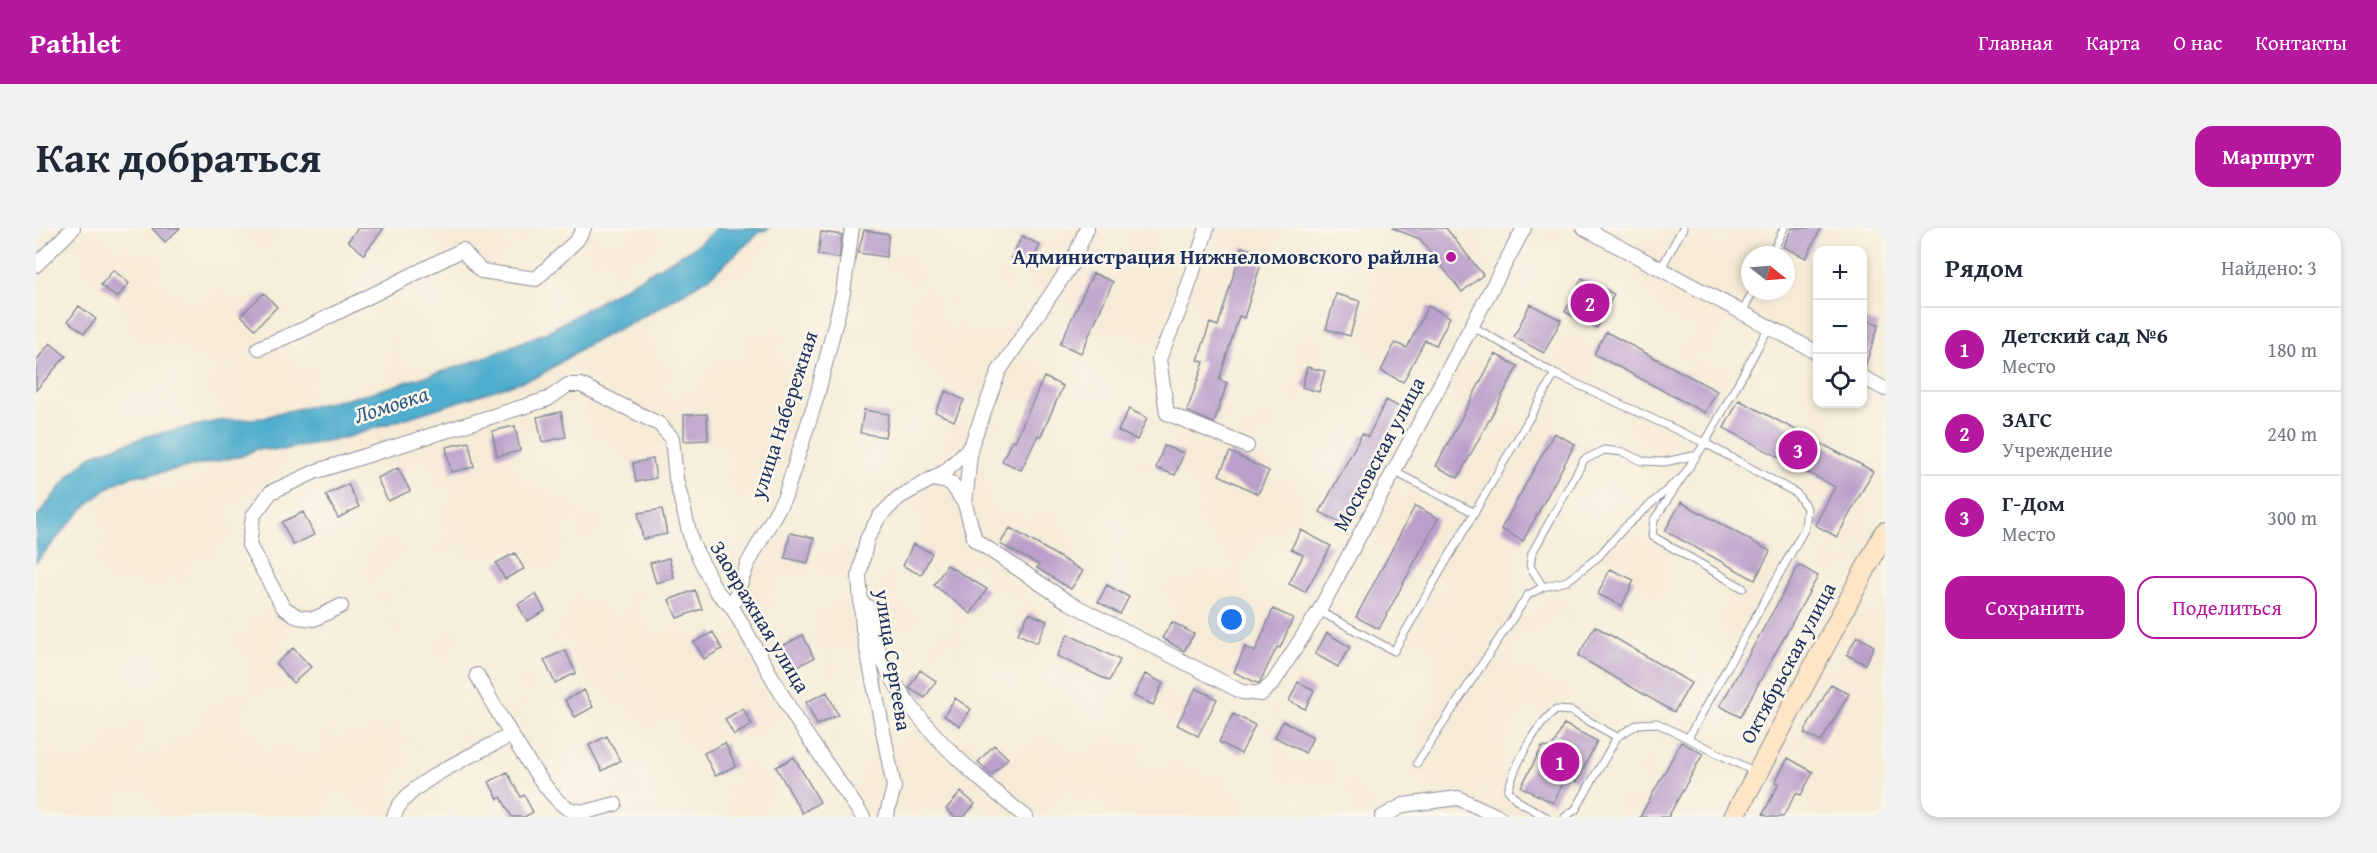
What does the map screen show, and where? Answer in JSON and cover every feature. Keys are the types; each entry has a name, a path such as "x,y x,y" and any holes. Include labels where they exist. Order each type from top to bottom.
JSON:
{"main road":[{"name":"Октябрьская улица","path":"1734,817 1885,532"}],"street":[{"path":"36,264 73,228"},
{"path":"259,348 302,330 462,250 481,271 536,279 577,240 584,228"},
{"name":"улица Набережная","path":"732,607 747,565 784,496 817,396 843,293 852,228"},
{"name":"улица Сергеева","path":"886,817 894,787 863,629 859,576 867,539 879,517 898,498 958,461 971,446 999,371 1071,265 1087,228"},
{"path":"1207,228 1184,298 1159,359 1167,413 1247,446"},
{"name":"Московская улица","path":"965,504 975,540 1068,602 1242,692 1261,694 1273,683 1319,611 1524,228"},
{"path":"1584,228 1813,350"},
{"path":"1867,379 1885,389"},
{"name":"Заовражная улица","path":"341,606 314,619 298,617 283,607 249,545 253,516 271,492 317,471 548,399 568,385 581,385 659,424 672,438 676,479 692,543 716,591 732,607 797,721 863,817"},
{"path":"965,504 971,446"},
{"path":"932,479 951,483 965,504"},
{"path":"859,576 883,662 921,719 969,772 1026,817"},
{"path":"477,675 511,735 556,800 570,810 588,811 615,804"},
{"path":"394,817 396,809 421,783 511,735"},
{"path":"1382,817 1404,805 1458,798 1499,817"}],"lane":[{"path":"1661,268 1683,228"},
{"path":"1775,246 1784,228"},
{"path":"1742,313 1748,300"},
{"path":"1472,326 1555,374 1704,443 1796,493 1807,508 1805,528 1688,738"},
{"path":"1743,588 1652,536 1654,520 1704,443 1769,327"},
{"path":"1319,611 1394,651 1555,374"},
{"path":"1543,587 1530,566 1532,553 1584,460 1604,450 1623,452 1642,461 1664,462 1694,456"},
{"path":"1393,471 1474,513"},
{"path":"1417,763 1517,608 1528,595 1543,587 1567,581 1598,557 1624,528 1678,480"},
{"path":"1546,817 1518,801 1508,790 1513,774 1545,717 1556,710 1571,711 1617,736"},
{"path":"1565,817 1576,809 1617,736 1638,724 1657,723 1757,773"}],"water":[{"name":"Ломовка","path":"716,228 770,228 760,232 710,277 655,310 582,348 539,376 347,437 281,450 256,449 242,456 148,475 132,476 116,483 86,506 36,562 36,518 70,475 92,455 151,435 218,421 264,418 359,396 467,364 547,332 696,246"}],"building":[{"path":"152,228 180,228 165,242"},
{"path":"358,228 384,228 364,254 348,241"},
{"name":"Администрация Нижнеломовского райлна","path":"1392,228 1446,228 1483,275 1462,292 1420,239"},
{"path":"1792,228 1821,228 1806,258 1795,253 1795,246 1783,246"},
{"path":"864,230 889,234 886,257 858,253"},
{"path":"821,232 842,235 839,258 818,255"},
{"path":"1022,236 1040,245 1030,267 1011,258"},
{"path":"1242,247 1264,254 1244,318 1239,316 1219,380 1227,383 1214,423 1187,411 1204,362 1198,360 1210,323 1218,326"},
{"path":"113,270 129,283 117,298 101,285"},
{"path":"1093,273 1113,282 1081,353 1060,344"},
{"path":"1582,278 1614,294 1597,328 1565,312"},
{"path":"264,293 277,307 255,329 241,315"},
{"path":"1336,294 1360,301 1350,336 1326,329"},
{"path":"1530,304 1561,320 1544,353 1514,337"},
{"path":"79,306 96,319 84,333 68,321"},
{"path":"1428,306 1450,317 1436,345 1425,340 1403,382 1381,371 1395,343 1407,348"},
{"path":"1867,320 1879,324 1867,361"},
{"path":"1606,332 1717,391 1705,413 1594,354"},
{"path":"50,343 66,356 36,390 36,361"},
{"path":"1495,354 1518,366 1458,478 1436,466"},
{"path":"1307,367 1325,371 1319,392 1302,387"},
{"path":"1044,377 1063,386 1041,436 1038,435 1021,470 1002,461 1012,440 1015,441"},
{"path":"946,391 964,400 954,421 935,412"},
{"path":"1386,400 1401,408 1341,523 1320,512 1362,434 1368,437"},
{"path":"1739,400 1873,471 1837,537 1815,525 1835,487 1724,428"},
{"path":"1129,409 1147,418 1137,440 1118,431"},
{"path":"864,410 889,414 885,437 860,433"},
{"path":"561,412 566,437 542,442 537,417"},
{"path":"707,414 708,440 684,441 684,415"},
{"path":"515,426 520,451 497,456 492,431"},
{"path":"1554,433 1575,444 1523,541 1501,529"},
{"path":"469,442 474,467 451,472 446,447"},
{"path":"1164,446 1184,453 1175,475 1156,468"},
{"path":"1230,452 1269,471 1258,494 1219,475"},
{"path":"653,459 656,478 636,482 633,463"},
{"path":"398,468 410,491 388,501 377,478"},
{"path":"348,484 359,507 338,518 326,495"},
{"path":"1681,502 1770,551 1755,580 1665,531"},
{"path":"1415,506 1438,518 1379,629 1356,617"},
{"path":"662,509 667,534 643,539 638,513"},
{"path":"303,512 314,535 293,545 282,522"},
{"path":"1010,528 1083,571 1071,589 1037,568 1039,565 1000,544"},
{"path":"1301,530 1331,546 1305,592 1289,584 1303,555 1291,549"},
{"path":"790,533 814,538 808,563 785,558"},
{"path":"913,544 932,553 921,575 903,566"},
{"path":"515,553 524,569 505,579 496,563"},
{"path":"669,558 674,578 656,583 650,563"},
{"path":"947,565 987,589 971,614 934,585"},
{"path":"1799,565 1818,576 1740,717 1720,706"},
{"path":"1610,569 1634,580 1622,606 1598,594"},
{"path":"1107,585 1129,597 1120,614 1098,602"},
{"path":"695,590 702,609 677,618 669,600"},
{"path":"536,594 545,611 527,621 518,604"},
{"path":"1273,609 1293,618 1280,648 1277,647 1259,684 1234,672 1245,647 1255,652"},
{"path":"1029,613 1047,621 1037,643 1018,634"},
{"path":"1172,622 1194,634 1184,651 1162,638"},
{"path":"1595,626 1691,683 1674,712 1578,656"},
{"path":"713,632 722,649 704,659 694,642"},
{"path":"1327,633 1350,647 1338,667 1315,654"},
{"path":"1068,634 1120,660 1109,681 1057,656"},
{"path":"803,635 814,658 792,669 782,646"},
{"path":"1857,636 1874,646 1865,664 1847,655"},
{"path":"293,648 311,667 293,683 276,664"},
{"path":"565,650 576,673 555,683 544,660"},
{"path":"920,670 936,681 925,698 909,688"},
{"path":"1145,674 1163,683 1153,705 1134,696"},
{"path":"1298,682 1314,690 1305,709 1289,701"},
{"path":"1831,684 1849,694 1821,742 1804,733"},
{"path":"1196,688 1217,699 1198,736 1177,725"},
{"path":"584,690 593,707 575,717 565,700"},
{"path":"827,692 838,715 817,725 806,702"},
{"path":"955,698 971,709 960,726 944,716"},
{"path":"743,708 752,725 734,735 725,719"},
{"path":"1233,714 1255,725 1241,754 1219,742"},
{"path":"1283,721 1313,737 1305,753 1275,737"},
{"path":"1564,724 1597,741 1577,782 1567,776 1553,803 1521,787 1542,747 1552,748"},
{"path":"607,736 620,761 602,771 589,745"},
{"path":"1681,742 1703,754 1668,817 1640,817"},
{"path":"725,743 736,766 715,776 704,753"},
{"path":"994,745 1008,758 992,775 978,762"},
{"path":"794,757 820,802 802,813 776,767"},
{"path":"1788,758 1813,772 1801,795 1796,793 1783,817 1769,817 1763,814 1779,783 1775,782"},
{"path":"507,772 521,797 524,795 533,812 524,817 512,817 501,797 498,799 489,782"},
{"path":"961,792 975,804 964,817 955,817 946,809"}],"place":[{"name":"Администрация Нижнеломовского райлна","path":"1451,257"},
{"name":"ЗАГС","path":"1590,303"},
{"name":"Г-Дом","path":"1798,450"},
{"name":"Детский сад №6","path":"1560,762"}]}
